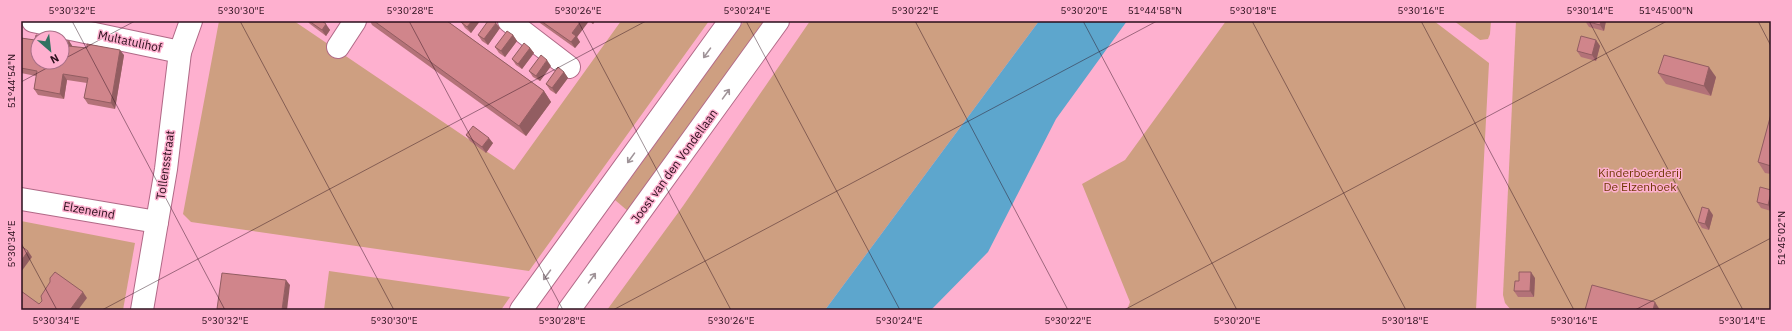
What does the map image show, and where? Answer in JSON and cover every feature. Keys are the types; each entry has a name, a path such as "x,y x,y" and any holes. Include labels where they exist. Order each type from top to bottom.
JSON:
{"street":[{"name":"Multatulihof","path":"33,21 180,52"},
{"name":"Tollensstraat","path":"142,310 166,169 180,52 191,21"},
{"path":"338,47 355,21"},
{"path":"508,21 569,67"},
{"path":"521,310 730,21"},
{"name":"Joost van den Vondellaan","path":"569,310 778,21"},
{"name":"Elzeneind","path":"21,199 157,222"}],"green space":[{"path":"219,21 294,21 514,170 621,21 709,21 529,271 191,222 183,214"},
{"path":"744,21 767,21 629,212 615,200"},
{"path":"810,21 1039,21 825,310 607,310 683,206"},
{"path":"1226,21 1434,21 1489,63 1476,310 1127,310 1130,302 1082,184 1125,160"},
{"path":"1454,21 1491,21 1488,39 1480,40"},
{"name":"Kinderboerderij De Elzenhoek","path":"1516,21 1771,21 1771,310 1511,310 1505,303 1503,295"},
{"path":"21,221 135,243 123,310 21,310"},
{"path":"329,271 510,297 501,310 324,310"}],"water":[{"path":"1039,21 1127,21 1056,119 988,252 931,310 825,310"}],"building":[{"path":"309,21 322,21 326,24 322,30"},
{"path":"374,21 447,21 544,91 519,126"},
{"path":"472,21 467,27 461,22"},
{"path":"488,21 494,21 496,23 484,39 478,35"},
{"path":"541,21 581,21 572,33 576,36 571,42"},
{"path":"1585,21 1601,21 1600,25"},
{"path":"507,31 513,35 501,51 495,47"},
{"path":"1581,36 1596,40 1592,55 1577,51"},
{"path":"21,38 30,39 30,70 21,68"},
{"path":"524,43 530,48 518,64 512,59"},
{"path":"87,44 120,50 111,103 84,98 88,78 63,74 60,94 34,89 37,71 32,70 70,70 70,46 87,48"},
{"path":"541,55 547,60 536,76 529,71"},
{"path":"1664,55 1709,67 1704,86 1658,73"},
{"path":"558,67 564,72 552,88 546,84"},
{"path":"1771,114 1771,166 1758,162"},
{"path":"473,126 489,138 482,147 466,135"},
{"path":"1760,187 1771,190 1768,205 1757,202"},
{"path":"1702,207 1709,209 1705,224 1698,222"},
{"path":"21,246 28,251 21,261"},
{"path":"55,272 83,292 70,310 21,310 21,291 39,304 42,301 41,296 50,282 50,278"},
{"path":"1519,272 1531,272 1530,291 1514,291 1515,281 1519,281"},
{"path":"222,273 286,280 282,310 217,309"},
{"path":"1592,285 1655,302 1653,310 1585,310"}]}
